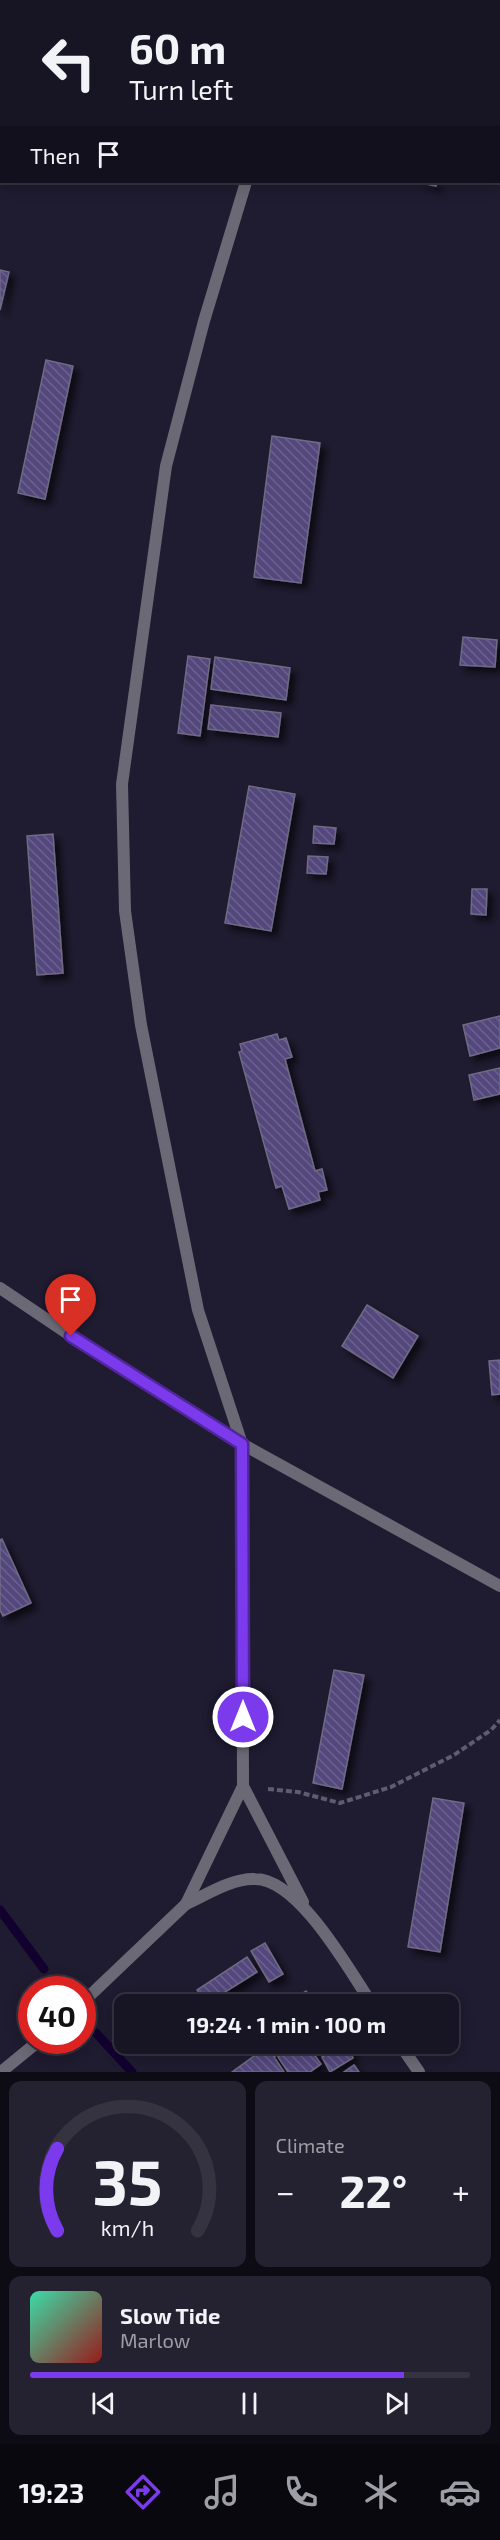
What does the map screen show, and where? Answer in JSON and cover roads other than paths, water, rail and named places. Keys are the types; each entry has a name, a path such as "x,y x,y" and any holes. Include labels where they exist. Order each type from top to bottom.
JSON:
{"street":[{"path":"186,1904 243,1786 242,1444 198,1310 141,1025 125,911 122,784 166,466 204,321 246,183"},
{"path":"0,1288 106,1360 242,1444 500,1586"},
{"path":"243,1786 305,1907 365,1994"},
{"path":"96,1990 186,1904 238,1881 256,1878 275,1884 305,1907"},
{"path":"1,2072 23,2054"},
{"path":"407,2054 419,2072"}],"waterway":[{"path":"0,1910 44,1969"},
{"path":"96,2033 132,2072"}]}
